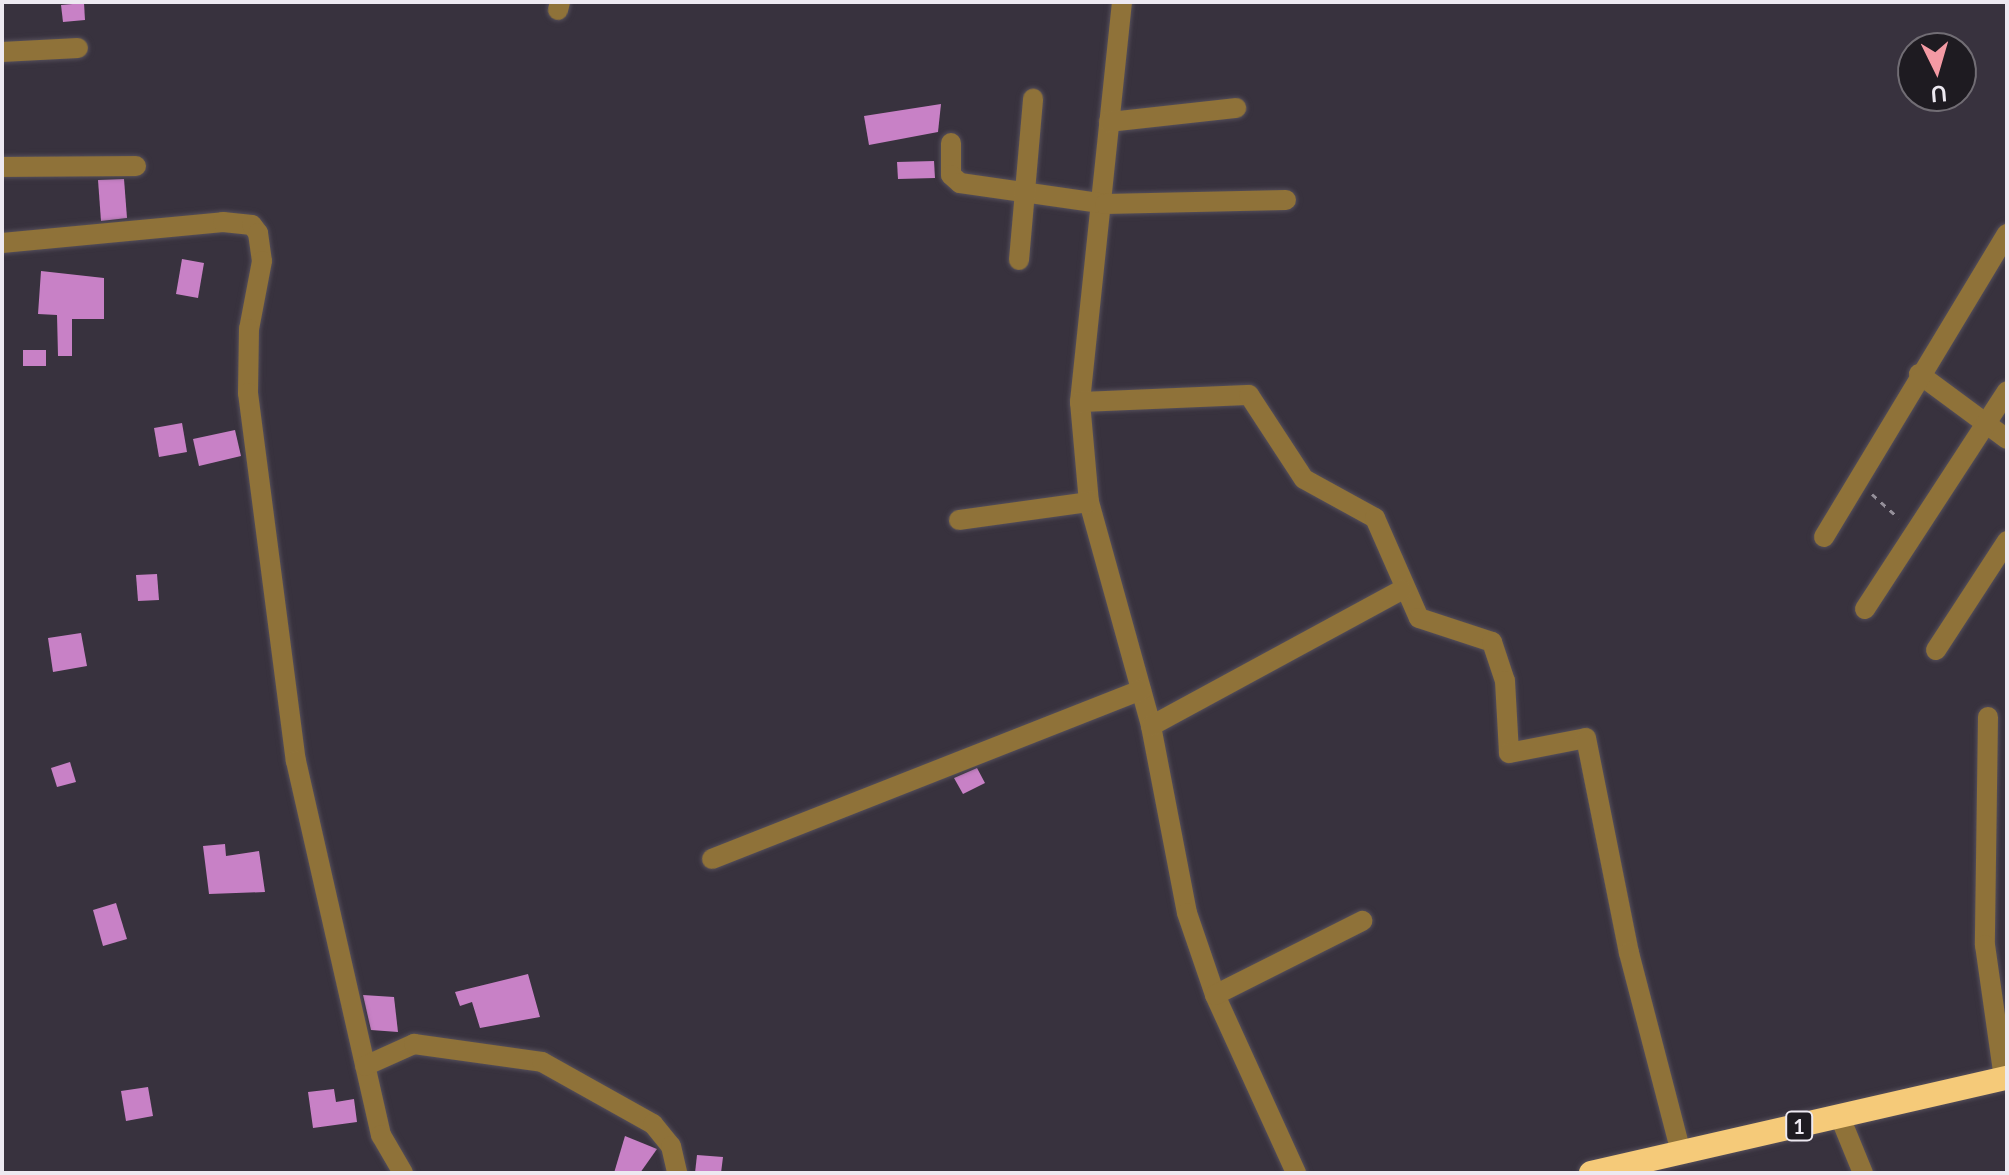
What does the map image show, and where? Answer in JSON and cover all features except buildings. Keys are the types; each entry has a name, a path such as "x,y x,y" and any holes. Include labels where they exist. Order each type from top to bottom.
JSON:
{"highway":[{"name":"1","path":"1591,1173 2006,1078"}],"street":[{"path":"1122,2 1109,122 1105,204 1080,402 1089,502 1151,726 1187,913 1215,995 1296,1173"},
{"path":"2,52 78,48"},
{"path":"1019,260 1033,99"},
{"path":"1109,122 1236,108"},
{"path":"951,143 955,182 1105,204 1286,200"},
{"path":"2,167 136,166"},
{"path":"2,243 223,222 252,225 258,233 262,261 248,393 296,761 381,1135 403,1173"},
{"path":"1824,537 1919,374 2007,234"},
{"path":"1919,374 2007,439"},
{"path":"1865,609 2007,391"},
{"path":"1080,402 1249,395 1304,479 1375,518 1394,553 1402,590 1419,618 1492,642 1505,681 1509,753 1586,738 1629,953 1681,1152"},
{"path":"959,520 1089,502"},
{"path":"1936,650 2007,541"},
{"path":"1151,726 1402,590"},
{"path":"712,859 1141,690"},
{"path":"1988,717 1985,945 2006,1078"},
{"path":"1215,995 1362,921"},
{"path":"365,1066 414,1044 542,1062 653,1124 671,1146 677,1173"},
{"path":"1840,1117 1863,1173"}],"path":[{"path":"1856,481 1914,531"}]}
